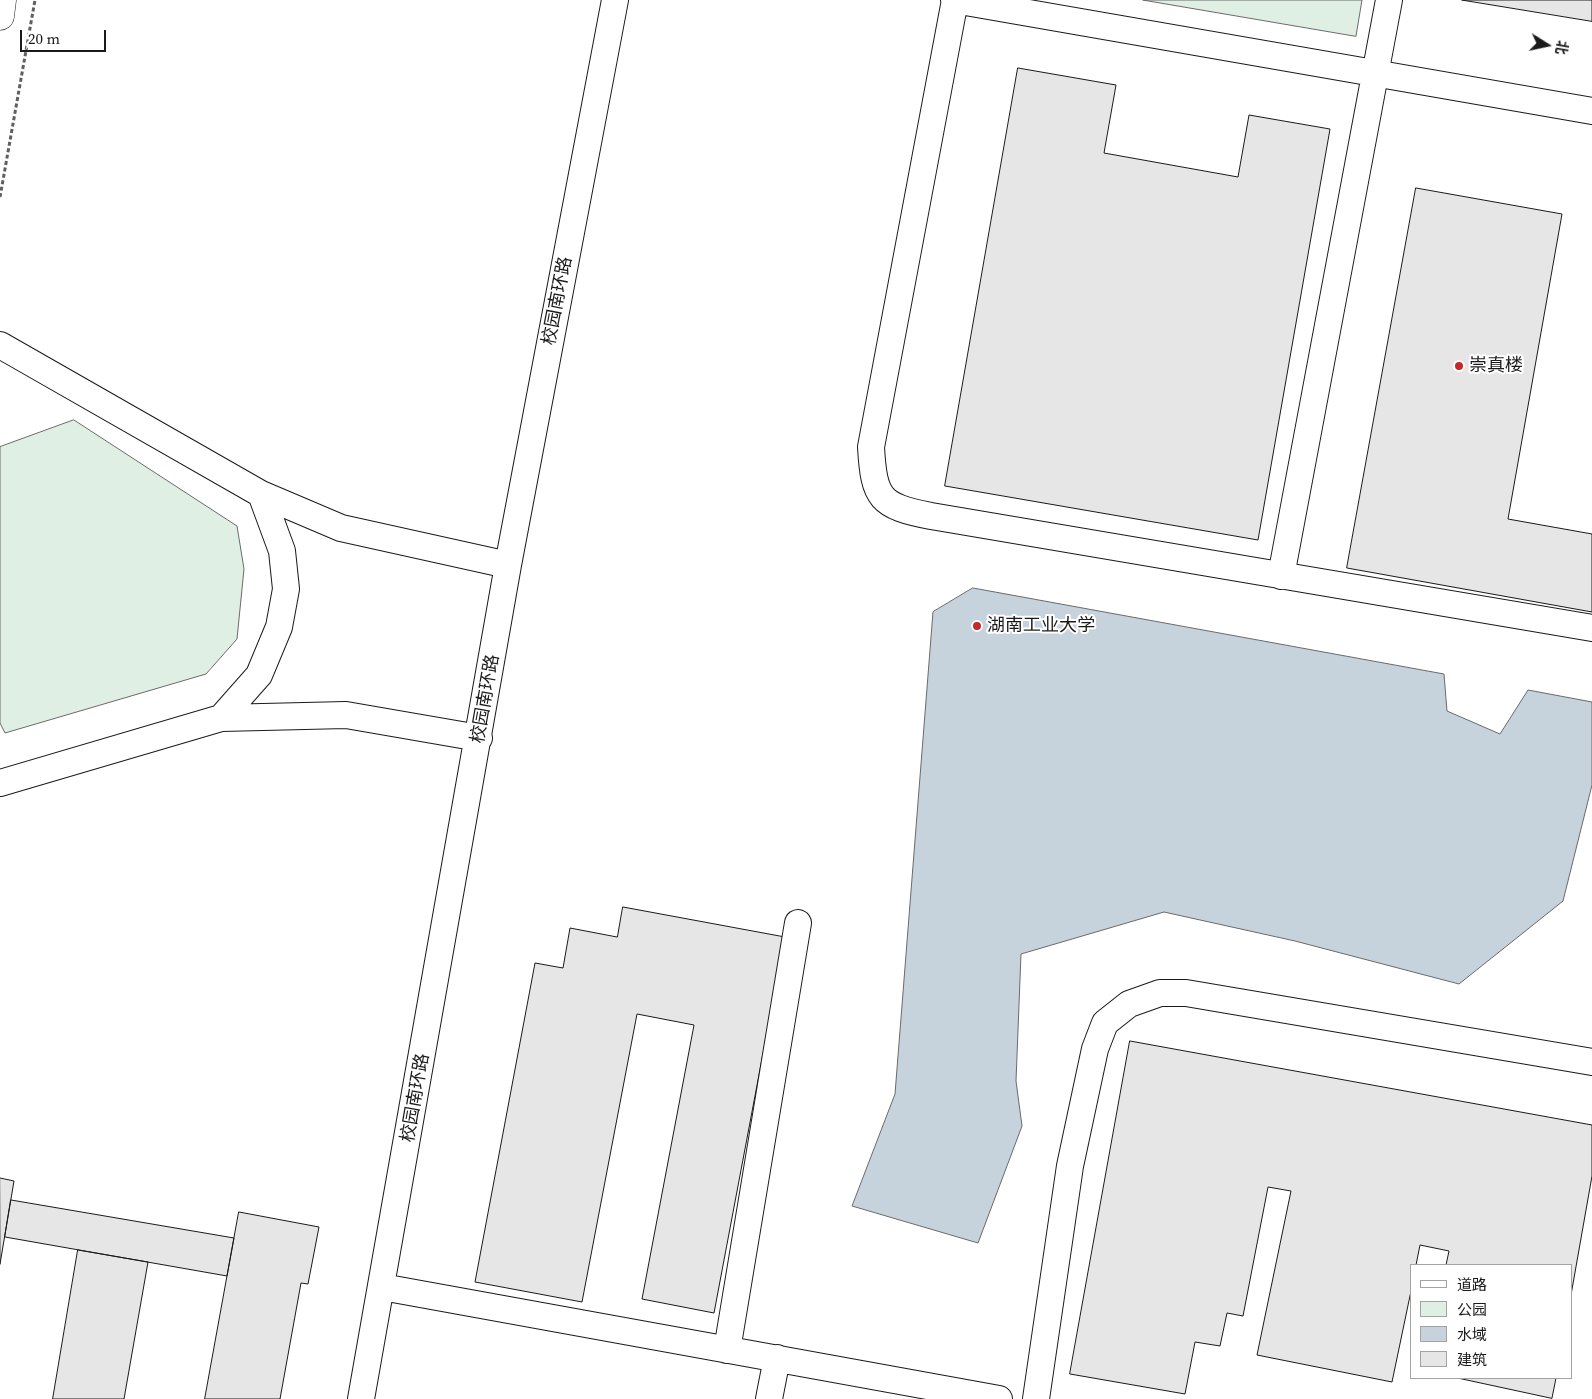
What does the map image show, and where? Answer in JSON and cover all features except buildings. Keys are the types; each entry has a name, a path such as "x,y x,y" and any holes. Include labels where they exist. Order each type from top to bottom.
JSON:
{"main road":[{"path":"0,16 2,0"}],"street":[{"name":"校园南环路","path":"361,1399 508,565 615,0"},
{"path":"1592,111 954,0 871,447 873,479 882,497 902,510 1592,628"},
{"path":"1282,576 1389,0"},
{"path":"0,345 261,494 341,528 508,565"},
{"path":"221,718 259,675 279,627 286,589 282,551 261,494"},
{"path":"0,783 221,718 346,715 479,738"},
{"path":"727,1350 798,923"},
{"path":"1036,1399 1070,1166 1095,1049 1105,1023 1129,1004 1160,993 1186,994 1592,1062"},
{"path":"382,1287 999,1399"},
{"path":"770,1399 776,1358"}],"path":[{"path":"0,197 35,0"}],"green space":[{"path":"1143,0 1362,0 1356,36"},
{"path":"74,420 237,526 244,569 237,639 206,674 5,733 0,723 0,447"}],"water":[{"path":"973,588 1444,674 1447,711 1500,734 1528,690 1592,702 1592,785 1563,901 1459,984 1295,941 1164,912 1021,954 1016,1081 1022,1126 978,1243 852,1206 895,1094 933,612"}],"place":[{"name":"崇真楼","path":"1459,366"},
{"name":"湖南工业大学","path":"977,626"}]}
